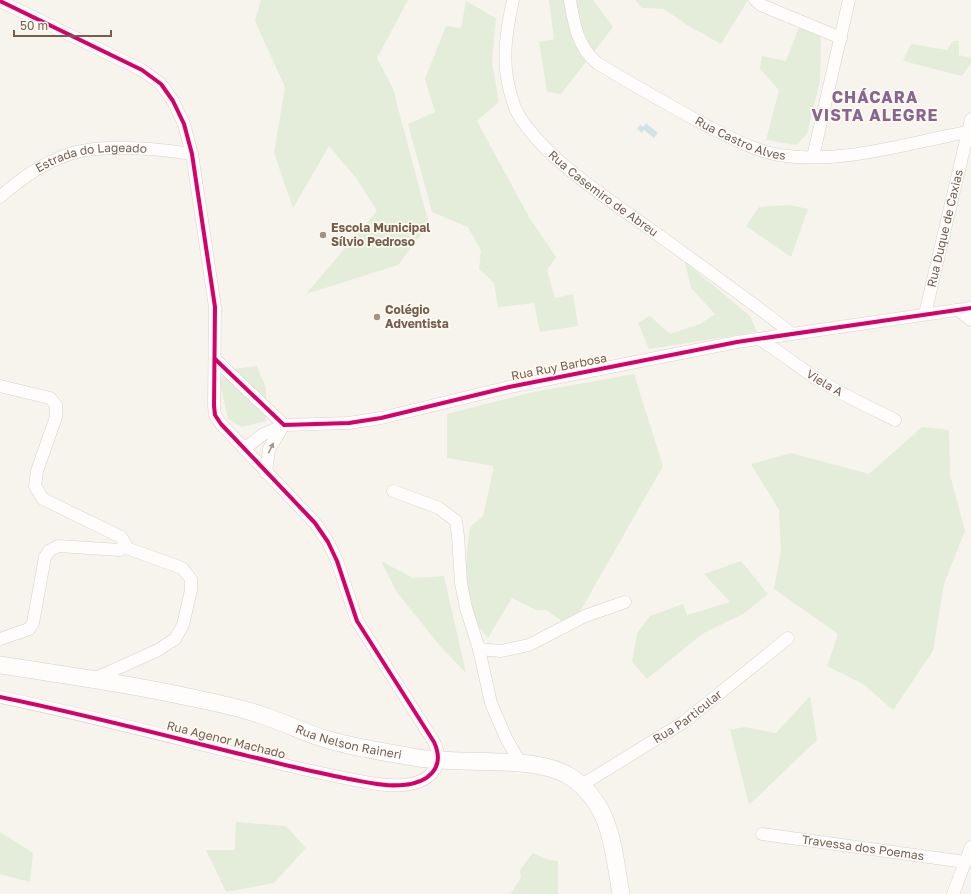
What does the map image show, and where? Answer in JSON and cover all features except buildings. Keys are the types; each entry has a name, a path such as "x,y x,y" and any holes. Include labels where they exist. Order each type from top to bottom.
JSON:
{"main road":[{"name":"Rua Nelson Raineri","path":"0,665 94,679 187,697 261,715 329,740 415,758 521,764 557,770 570,777 593,799 608,826 621,894"}],"street":[{"name":"Rua Casemiro de Abreu","path":"513,0 504,55 508,84 516,111 532,134 553,156 614,203 735,290 791,333"},
{"name":"Rua Castro Alves","path":"570,0 573,21 579,41 588,56 656,98 735,140 765,152 779,155 813,157 856,154 968,132"},
{"path":"755,0 761,5 841,38"},
{"path":"813,157 849,0"},
{"path":"0,1 142,70 161,84 184,124 192,154 214,301 218,362 213,395 215,415 266,473 315,523 324,535 337,561 357,622 434,742 439,754 439,760"},
{"name":"Rua Duque de Caxias","path":"925,314 971,119"},
{"name":"Estrada do Lageado","path":"0,197 32,172 68,154 124,149 192,154"},
{"name":"Rua Ruy Barbosa","path":"284,425 349,423 381,418 509,388 759,338 971,308"},
{"path":"958,310 971,320"},
{"name":"Viela A","path":"759,338 822,381 895,420"},
{"path":"218,362 284,425"},
{"path":"0,386 50,398 56,405 56,417 37,471 34,486 43,499 121,537 125,543 124,547"},
{"path":"244,449 262,435 284,425"},
{"path":"266,473 269,449 284,425"},
{"path":"393,491 439,508 452,516 456,521 461,583 466,608 479,649 491,703 506,738 521,764"},
{"path":"0,639 29,629 33,623 45,557 49,550 58,546 120,550 124,547"},
{"path":"94,679 158,650 175,639 183,625 192,590 191,579 182,568 124,547"},
{"path":"479,649 501,651 529,645 585,616 625,602"},
{"name":"Rua Particular","path":"580,786 684,722 788,638"},
{"name":"Rua Agenor Machado","path":"0,697 308,770 365,782 402,786 415,783 425,778 436,769 439,760"},
{"name":"Travessa dos Poemas","path":"762,834 965,862"},
{"path":"953,894 971,847"}],"green space":[{"path":"261,0 408,0 377,58 393,89 429,224 398,265 306,294 377,211 357,179 329,146 293,208 274,153 285,87 255,21"},
{"path":"549,0 593,0 613,27 561,94 547,92 539,42 554,39"},
{"path":"635,0 748,0 721,44 687,25 664,9 642,8"},
{"path":"466,1 496,18 492,62 499,102 477,121 529,217 556,257 547,270 555,298 573,294 578,326 540,332 534,303 498,307 494,283 479,269 481,251 468,227 432,212 408,124 435,112 425,79 446,26 461,28"},
{"path":"799,27 821,37 820,81 807,134 796,145 766,140 779,90 760,69 762,56 786,61"},
{"path":"953,41 959,41 959,55 971,58 971,63 962,76 903,61 911,44 947,50"},
{"path":"790,205 808,209 791,257 746,226 759,207"},
{"path":"685,262 750,316 757,332 649,349 638,323 650,316 670,334 700,324 715,314 691,288"},
{"path":"257,366 266,388 266,421 242,427 228,419 219,379 233,369"},
{"path":"634,374 663,466 576,616 563,622 546,610 536,610 512,598 488,638 475,620 471,609 466,586 466,562 470,527 483,516 494,466 447,458 447,414 529,393"},
{"path":"922,427 949,430 950,475 965,531 944,584 933,651 893,710 863,684 827,666 838,634 774,589 781,550 779,510 751,464 791,453 869,474"},
{"path":"381,561 413,578 444,576 466,673 441,647 396,591"},
{"path":"741,561 768,594 743,614 702,634 647,679 632,662 637,633 650,616 683,604 687,615 730,602 704,574"},
{"path":"810,696 817,740 749,805 730,730 744,727 776,733"},
{"path":"236,822 286,826 306,848 274,883 226,892 206,850 235,850"},
{"path":"0,832 33,853 30,882 0,874"},
{"path":"533,853 549,860 558,861 558,894 510,894 521,878 520,870"}],"shaded area":[{"path":"646,123 658,133 654,138 644,130 642,133 637,129 640,125 643,127"}],"cycle path":[{"path":"0,1 142,70 161,84 173,101 184,124 192,154 215,307 215,415 221,424 315,523 328,542 337,561 357,621 434,742 438,759 436,767 432,772 420,781 403,785 376,784 295,767 104,720 0,697"},
{"path":"215,359 284,425 349,423 381,418 509,387 737,342 971,308"}],"place":[{"name":"Escola Municipal Sílvio Pedroso","path":"323,235"},
{"name":"Colégio Adventista","path":"377,317"}],"district":[{"name":"CHÁCARA VISTA ALEGRE","path":"875,106"}]}
